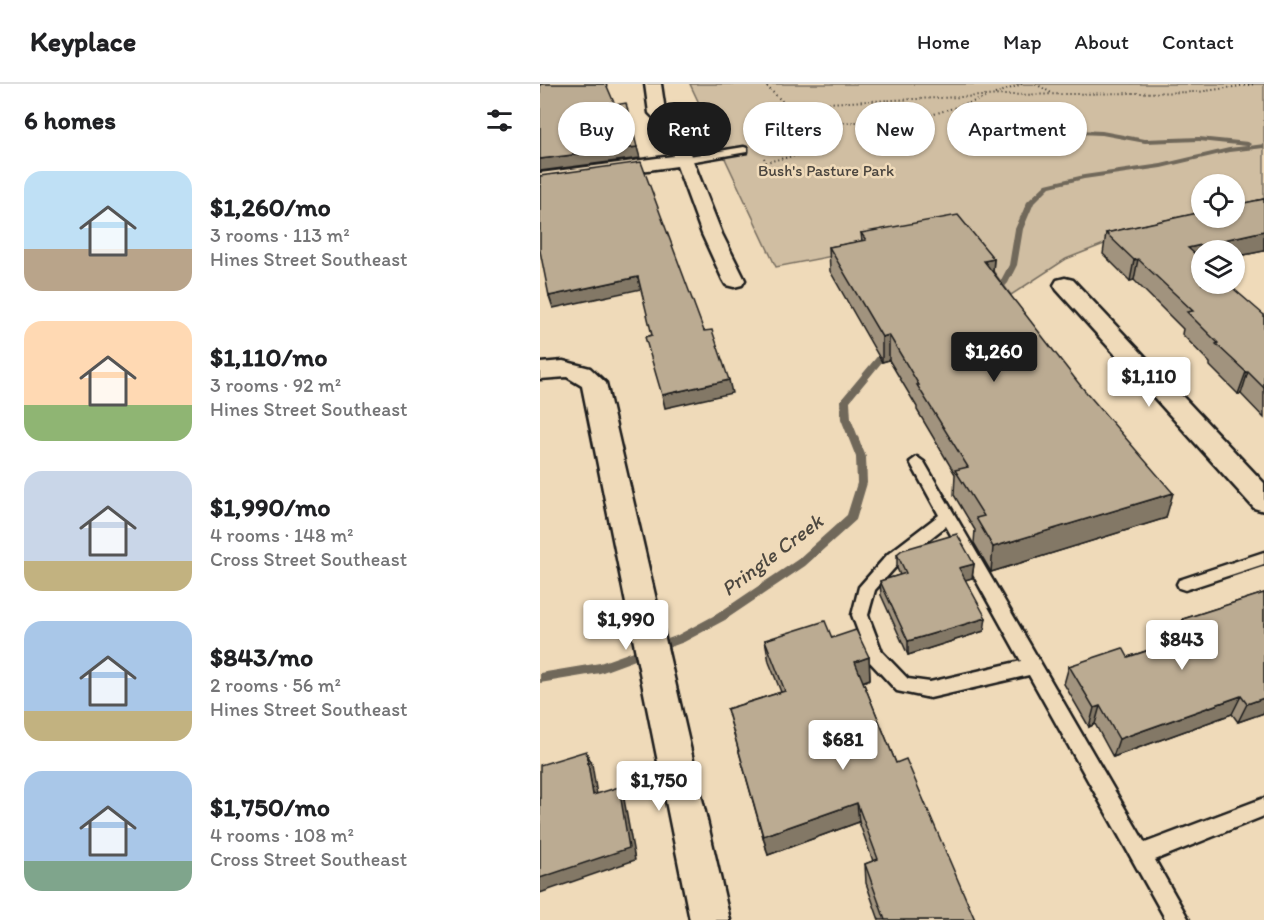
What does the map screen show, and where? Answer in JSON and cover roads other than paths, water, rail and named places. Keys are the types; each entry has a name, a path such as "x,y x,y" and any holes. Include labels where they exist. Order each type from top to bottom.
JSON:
{"street":[{"path":"653,84 657,113 669,123 712,234 734,280"},
{"path":"540,179 683,160"},
{"path":"1065,285 1264,501"},
{"path":"540,371 567,368 581,371 594,383 710,920"}],"lane":[{"path":"683,160 743,150"},
{"path":"917,462 1178,920"},
{"path":"948,516 894,558 867,587 860,615 875,656 903,686 930,690 1034,666"},
{"path":"1185,584 1264,558"},
{"path":"1141,855 1264,807"}],"waterway":[{"path":"1087,132 1145,141 1199,139 1248,144"},
{"name":"Pringle Creek","path":"994,293 1005,281 1013,265 1019,229 1031,202 1048,185 1084,177 1161,166 1229,150 1264,146"},
{"name":"Pringle Creek","path":"540,678 600,668 680,639 721,617 801,563 852,517 862,483 861,457 846,419 845,401 888,349"}],"park label":[{"name":"Bush's Pasture Park","path":"826,170"}]}
